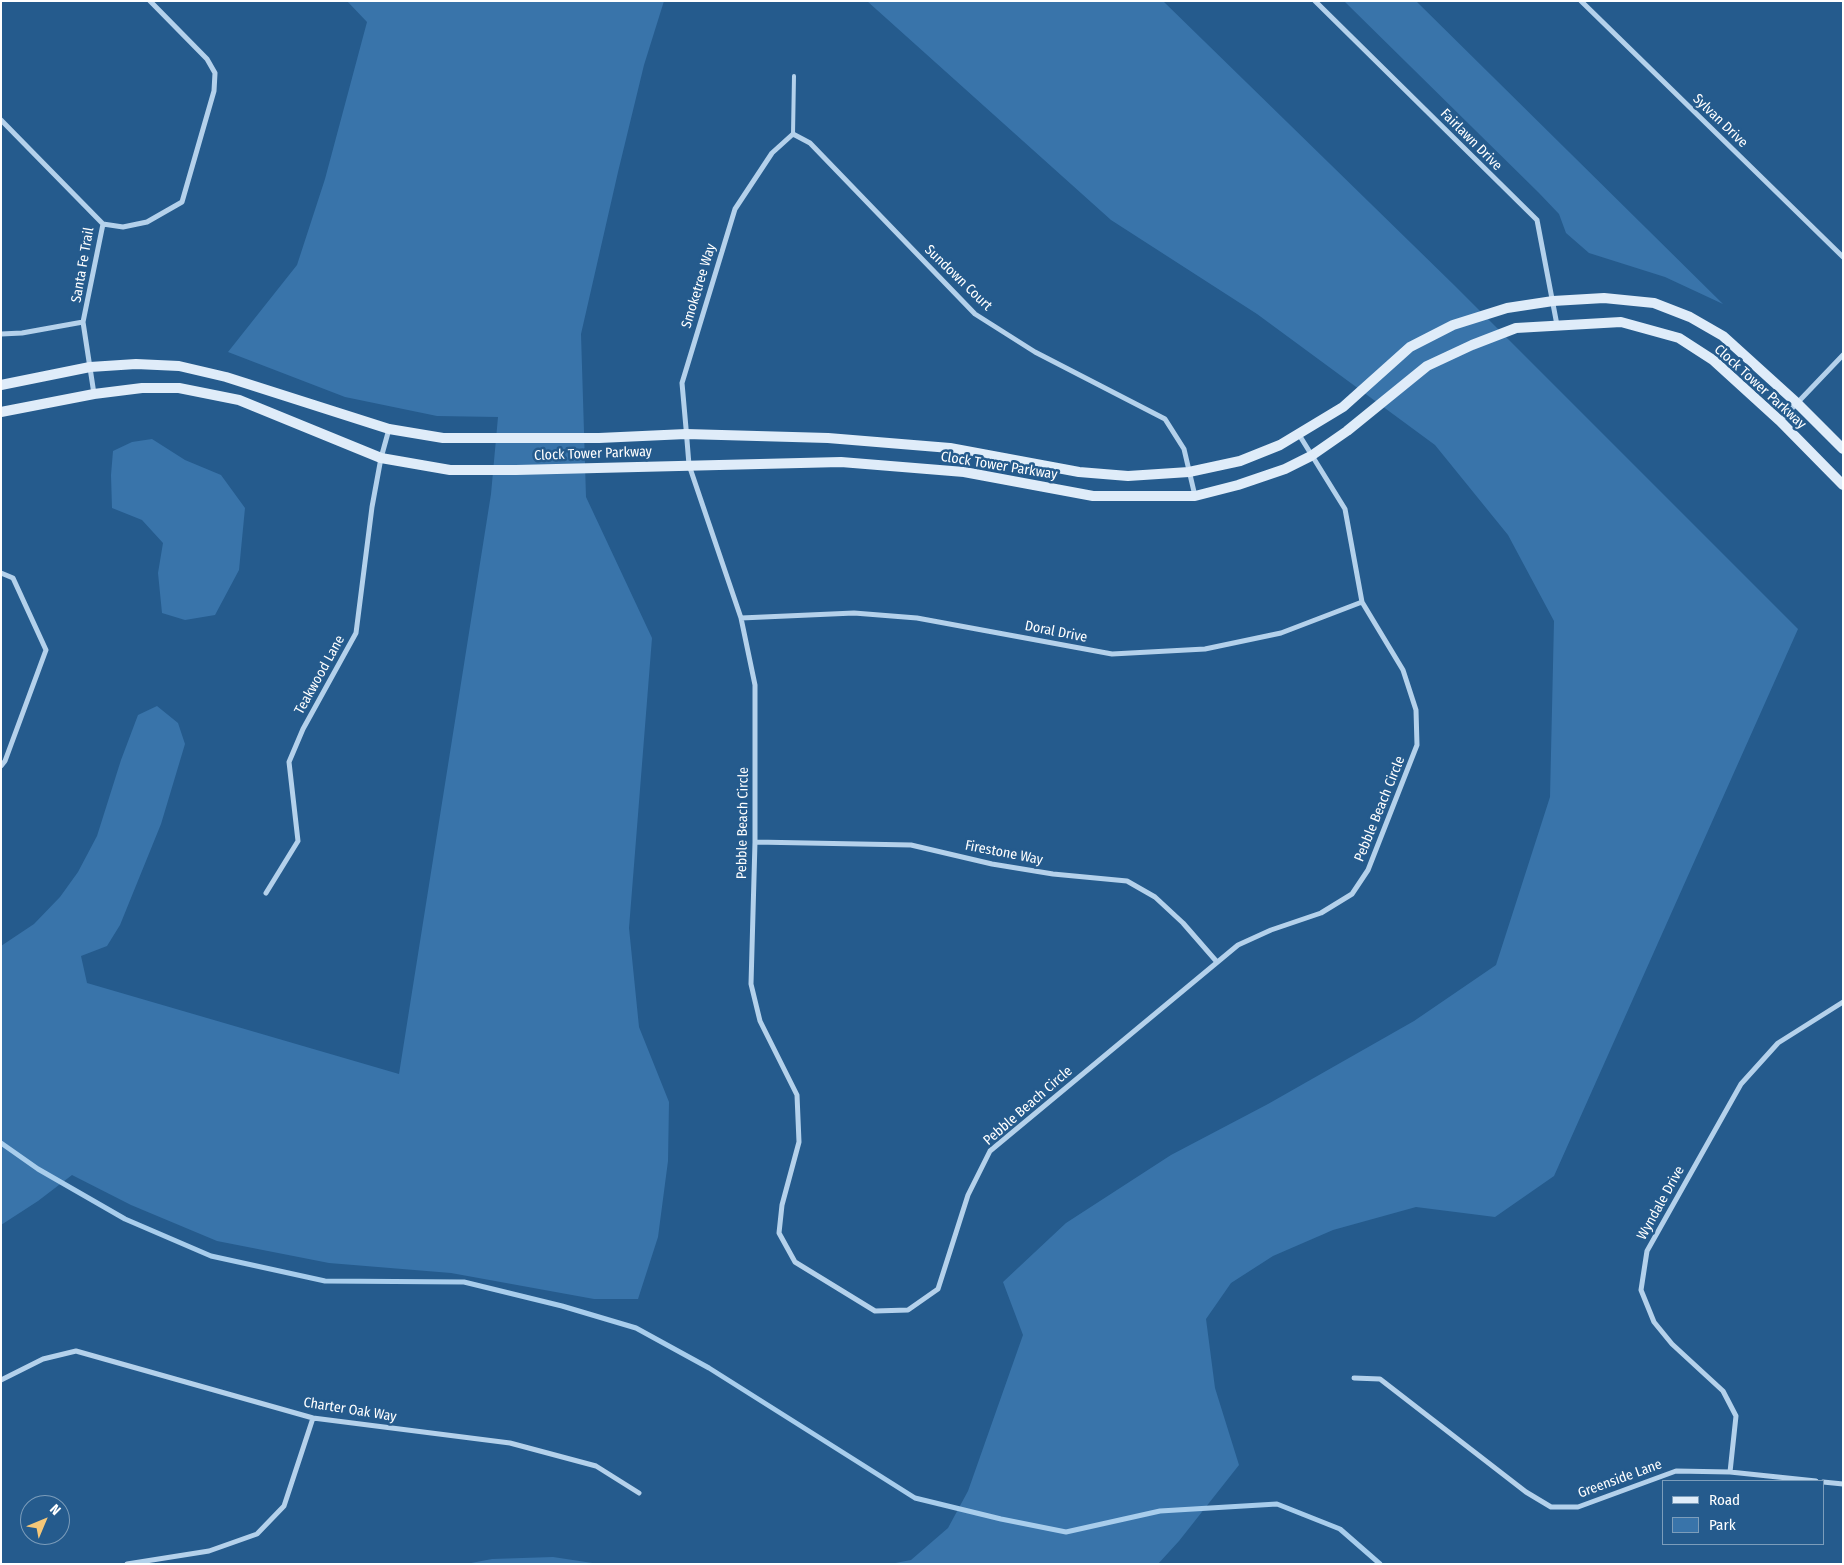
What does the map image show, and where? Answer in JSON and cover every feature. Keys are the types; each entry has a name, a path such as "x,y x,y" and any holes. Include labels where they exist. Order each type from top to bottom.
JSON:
{"street":[{"path":"103,224 123,227 147,222 182,202 214,91 214,73 207,59 150,1"},
{"name":"Fairlawn Drive","path":"1315,1 1537,220 1558,324"},
{"name":"Sylvan Drive","path":"1581,1 1843,257"},
{"name":"Santa Fe Trail","path":"1,120 103,224 83,322 94,394"},
{"name":"Smoketree Way","path":"689,465 682,383 734,210 772,152 793,134"},
{"name":"Sundown Court","path":"793,134 810,143 975,314 1035,352 1164,419 1184,449 1195,496"},
{"name":"Clock Tower Parkway","path":"1,385 90,367 136,364 179,366 226,377 389,429 442,438 599,438 686,434 828,438 950,448 1078,472 1128,476 1189,472 1240,461 1280,445 1342,407 1410,347 1453,325 1507,308 1553,301 1604,298 1654,303 1690,317 1723,336 1798,404 1843,449"},
{"path":"1,334 22,333 83,322"},
{"name":"Clock Tower Parkway","path":"1,412 94,394 142,388 179,388 239,400 381,458 450,470 841,462 964,472 1093,496 1195,496 1238,485 1285,469 1311,456 1347,430 1427,366 1472,345 1516,328 1558,324 1621,322 1679,338 1713,360 1780,421 1843,485"},
{"path":"1780,421 1843,355"},
{"name":"Teakwood Lane","path":"266,893 298,841 289,762 303,729 356,633 372,506 381,458 389,429"},
{"name":"Pebble Beach Circle","path":"689,465 741,618 755,685 755,842 751,984 760,1022 797,1095 799,1142 782,1205 779,1234 795,1262 875,1311 908,1310 938,1290 968,1195 990,1151 1238,945 1271,930 1321,913 1352,894 1368,870 1417,746 1416,710 1403,670 1362,602 1345,509 1298,433"},
{"path":"1,573 13,578 46,650 5,761 1,766"},
{"name":"Doral Drive","path":"741,618 854,613 918,618 1112,654 1205,648 1281,632 1362,602"},
{"name":"Firestone Way","path":"755,842 911,845 992,864 1053,874 1127,881 1155,897 1182,923 1217,962"},
{"name":"Wyndale Drive","path":"1730,1472 1736,1416 1723,1391 1672,1344 1654,1322 1641,1290 1647,1251 1741,1084 1778,1043 1843,1002"},
{"name":"Charter Oak Way","path":"1,1380 43,1359 76,1351 313,1418 510,1443 596,1466 640,1493"},
{"name":"Greenside Lane","path":"1354,1378 1380,1379 1526,1492 1551,1508 1578,1507 1676,1471 1730,1472 1806,1480"},
{"path":"127,1564 209,1551 257,1534 284,1506 313,1418"},
{"path":"1824,1482 1843,1484"}],"lane":[{"path":"793,134 794,76"}],"green space":[{"path":"347,1 664,1 644,65 581,334 586,497 652,638 629,928 639,1027 669,1102 668,1161 658,1237 638,1299 594,1299 451,1273 329,1263 217,1241 131,1205 72,1175 38,1201 1,1225 1,946 34,924 60,897 78,872 97,836 121,760 138,715 157,706 178,723 185,744 161,824 120,925 107,946 81,956 87,983 399,1074 491,494 498,417 437,416 345,397 228,352 297,265 325,179 367,22"},
{"path":"867,1 1163,1 1454,285 1798,629 1554,1176 1495,1217 1416,1207 1333,1230 1273,1256 1231,1283 1206,1319 1215,1388 1239,1465 1179,1541 1158,1564 890,1564 911,1560 948,1528 968,1491 1023,1335 1003,1282 1066,1223 1171,1155 1268,1104 1414,1021 1496,965 1550,797 1554,621 1508,535 1435,445 1257,314 1111,220"},
{"path":"1344,1 1416,1 1723,304 1665,277 1589,253 1566,233 1559,214 1539,193"},
{"path":"152,439 185,460 221,475 245,508 239,570 215,615 185,620 162,613 158,573 163,543 142,520 112,508 111,475 113,451 132,442"},
{"path":"553,1557 599,1564 466,1564 492,1559"}],"waterway":[{"path":"1,1143 38,1169 125,1219 211,1256 325,1281 464,1282 562,1306 636,1328 709,1368 915,1498 1001,1519 1066,1532 1160,1511 1277,1504 1340,1529 1380,1564"}]}
